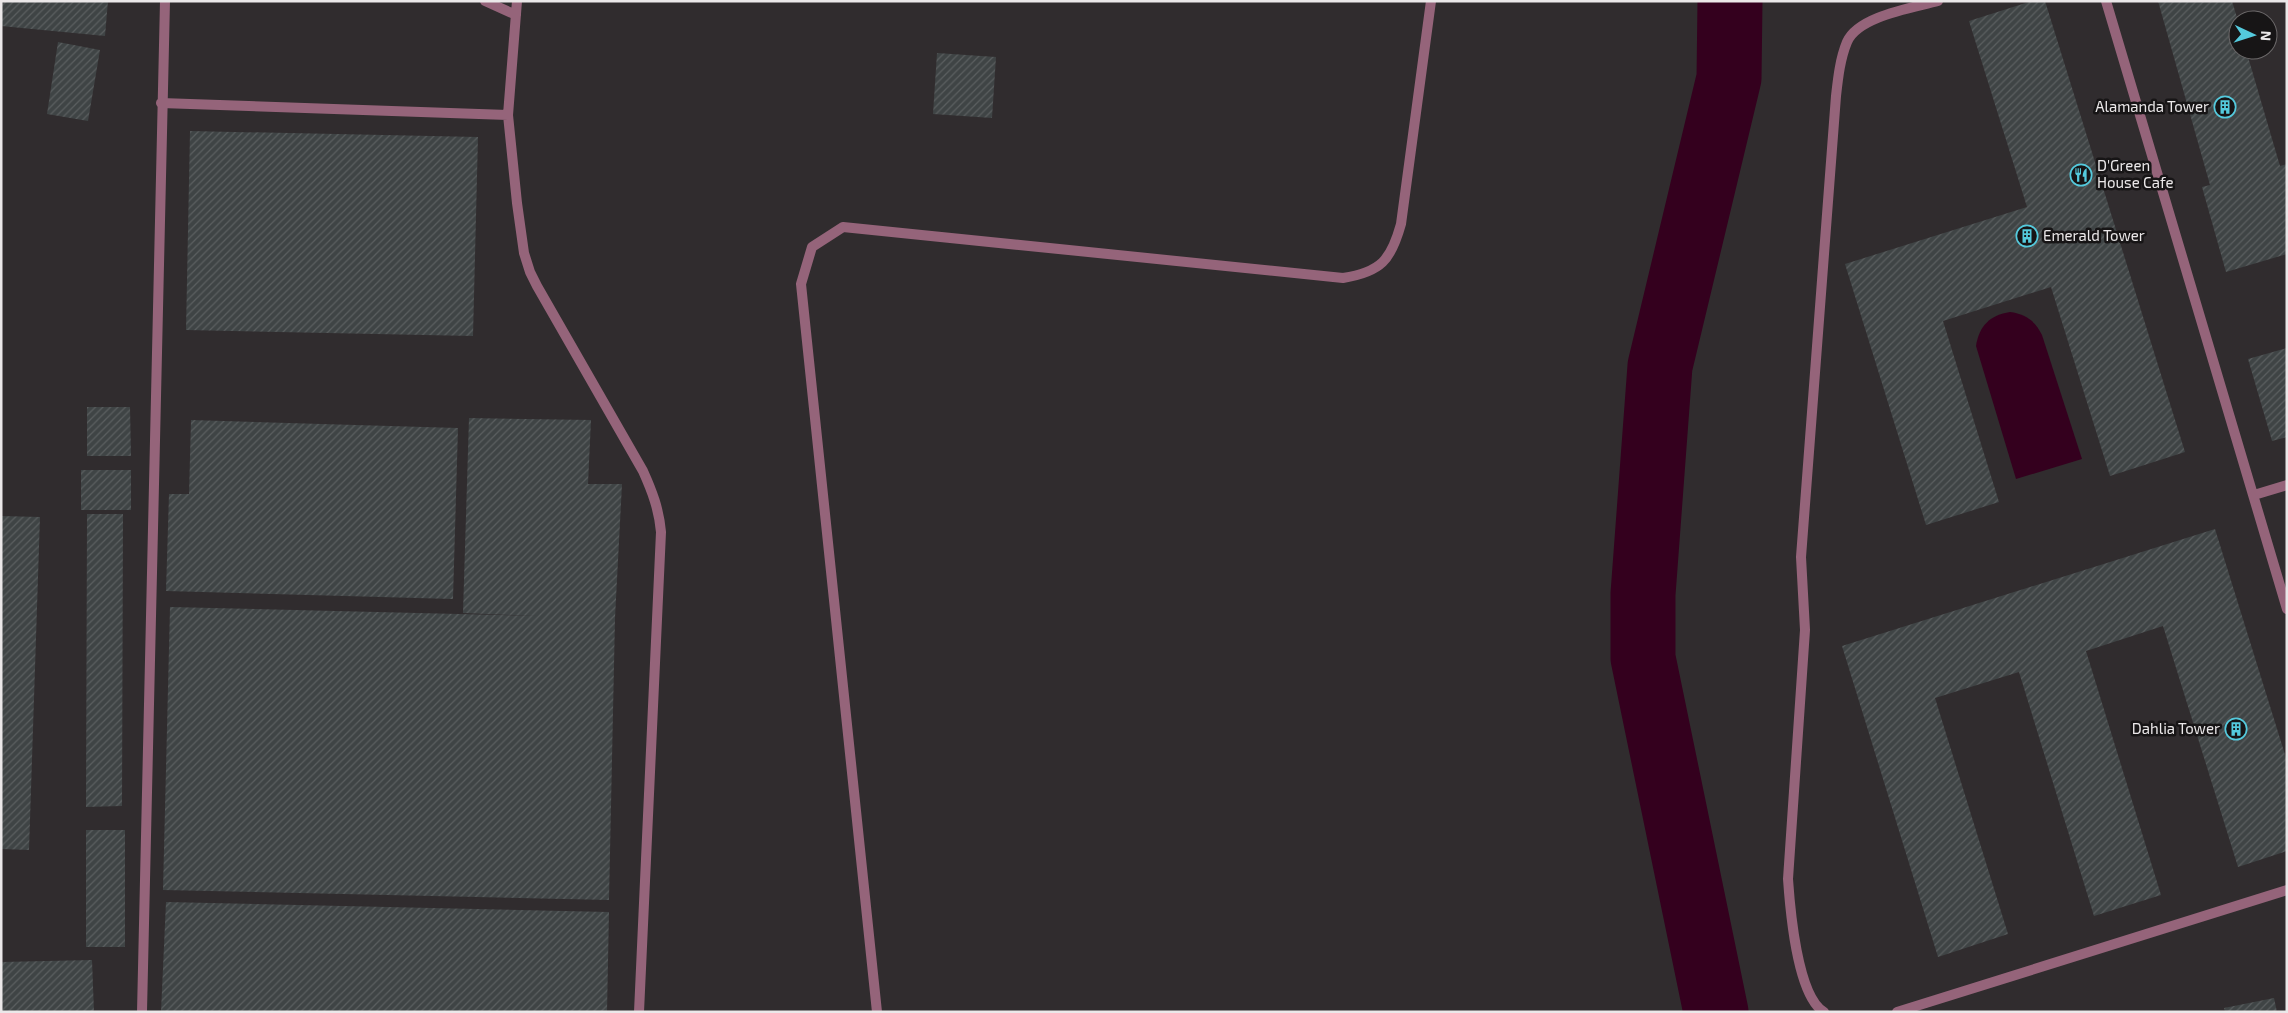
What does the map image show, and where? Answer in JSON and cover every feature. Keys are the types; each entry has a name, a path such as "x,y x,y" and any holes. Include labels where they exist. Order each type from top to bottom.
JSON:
{"lane":[{"path":"142,1012 161,103 165,1"},
{"path":"485,1 516,15"},
{"path":"517,1 508,115 524,253 530,272 652,489 659,512 661,532 639,1012"},
{"path":"878,1012 801,284 812,247 843,227 1343,278 1362,275 1383,265 1394,248 1401,224 1431,1"},
{"path":"1824,1012 1813,1000 1802,971 1790,912 1788,878 1805,630 1801,556 1836,96 1840,66 1848,40 1862,26 1887,14 1938,1"},
{"path":"2106,1 2287,609"},
{"path":"161,103 508,115"},
{"path":"2254,495 2287,485"},
{"path":"1896,1012 2287,890"}],"shaded area":[{"path":"2010,312 2021,314 2029,319 2042,335 2082,459 2016,479 1976,346 1983,327 1991,319"}],"building":[{"path":"1,1 108,1 105,36 1,26"},
{"name":"Emerald Tower","path":"2032,1 2045,1 2185,452 2110,476 2051,287 1943,321 1999,502 1926,525 1845,264 2027,207 1969,21"},
{"name":"Alamanda Tower","path":"2158,1 2232,1 2235,10 2228,10 2228,60 2249,60 2280,166 2287,164 2287,254 2226,272 2202,187 2210,185"},
{"path":"58,42 100,50 88,121 47,114"},
{"path":"937,53 996,57 992,118 933,114"},
{"path":"190,131 478,137 473,336 186,330"},
{"path":"2287,348 2287,437 2272,441 2248,359"},
{"path":"87,407 130,407 131,456 87,456"},
{"path":"469,418 591,420 588,484 622,484 615,618 609,900 163,890 170,607 538,616 463,613"},
{"path":"191,420 458,428 453,599 166,591 169,494 189,494"},
{"path":"81,470 131,470 131,510 81,510"},
{"path":"87,514 123,514 122,806 86,807"},
{"path":"1,516 40,517 29,850 1,849"},
{"name":"Dahlia Tower","path":"2215,529 2287,761 2287,851 2238,867 2163,626 2086,651 2161,895 2094,916 2019,672 1935,698 2008,934 1938,957 1842,646"},
{"path":"86,830 125,830 125,947 86,947"},
{"path":"166,902 609,912 607,1012 161,1012"},
{"path":"92,960 94,1012 1,1012 1,962"},
{"path":"2274,998 2277,1012 2225,1012 2224,1008"}],"waterway":[{"path":"1716,1012 1643,658 1643,594 1660,366 1729,78 1730,1"}],"place":[{"name":"Alamanda Tower","path":"2225,107"},
{"name":"D'Green House Cafe","path":"2081,175"},
{"name":"Emerald Tower","path":"2027,236"},
{"name":"Dahlia Tower","path":"2236,729"}]}
